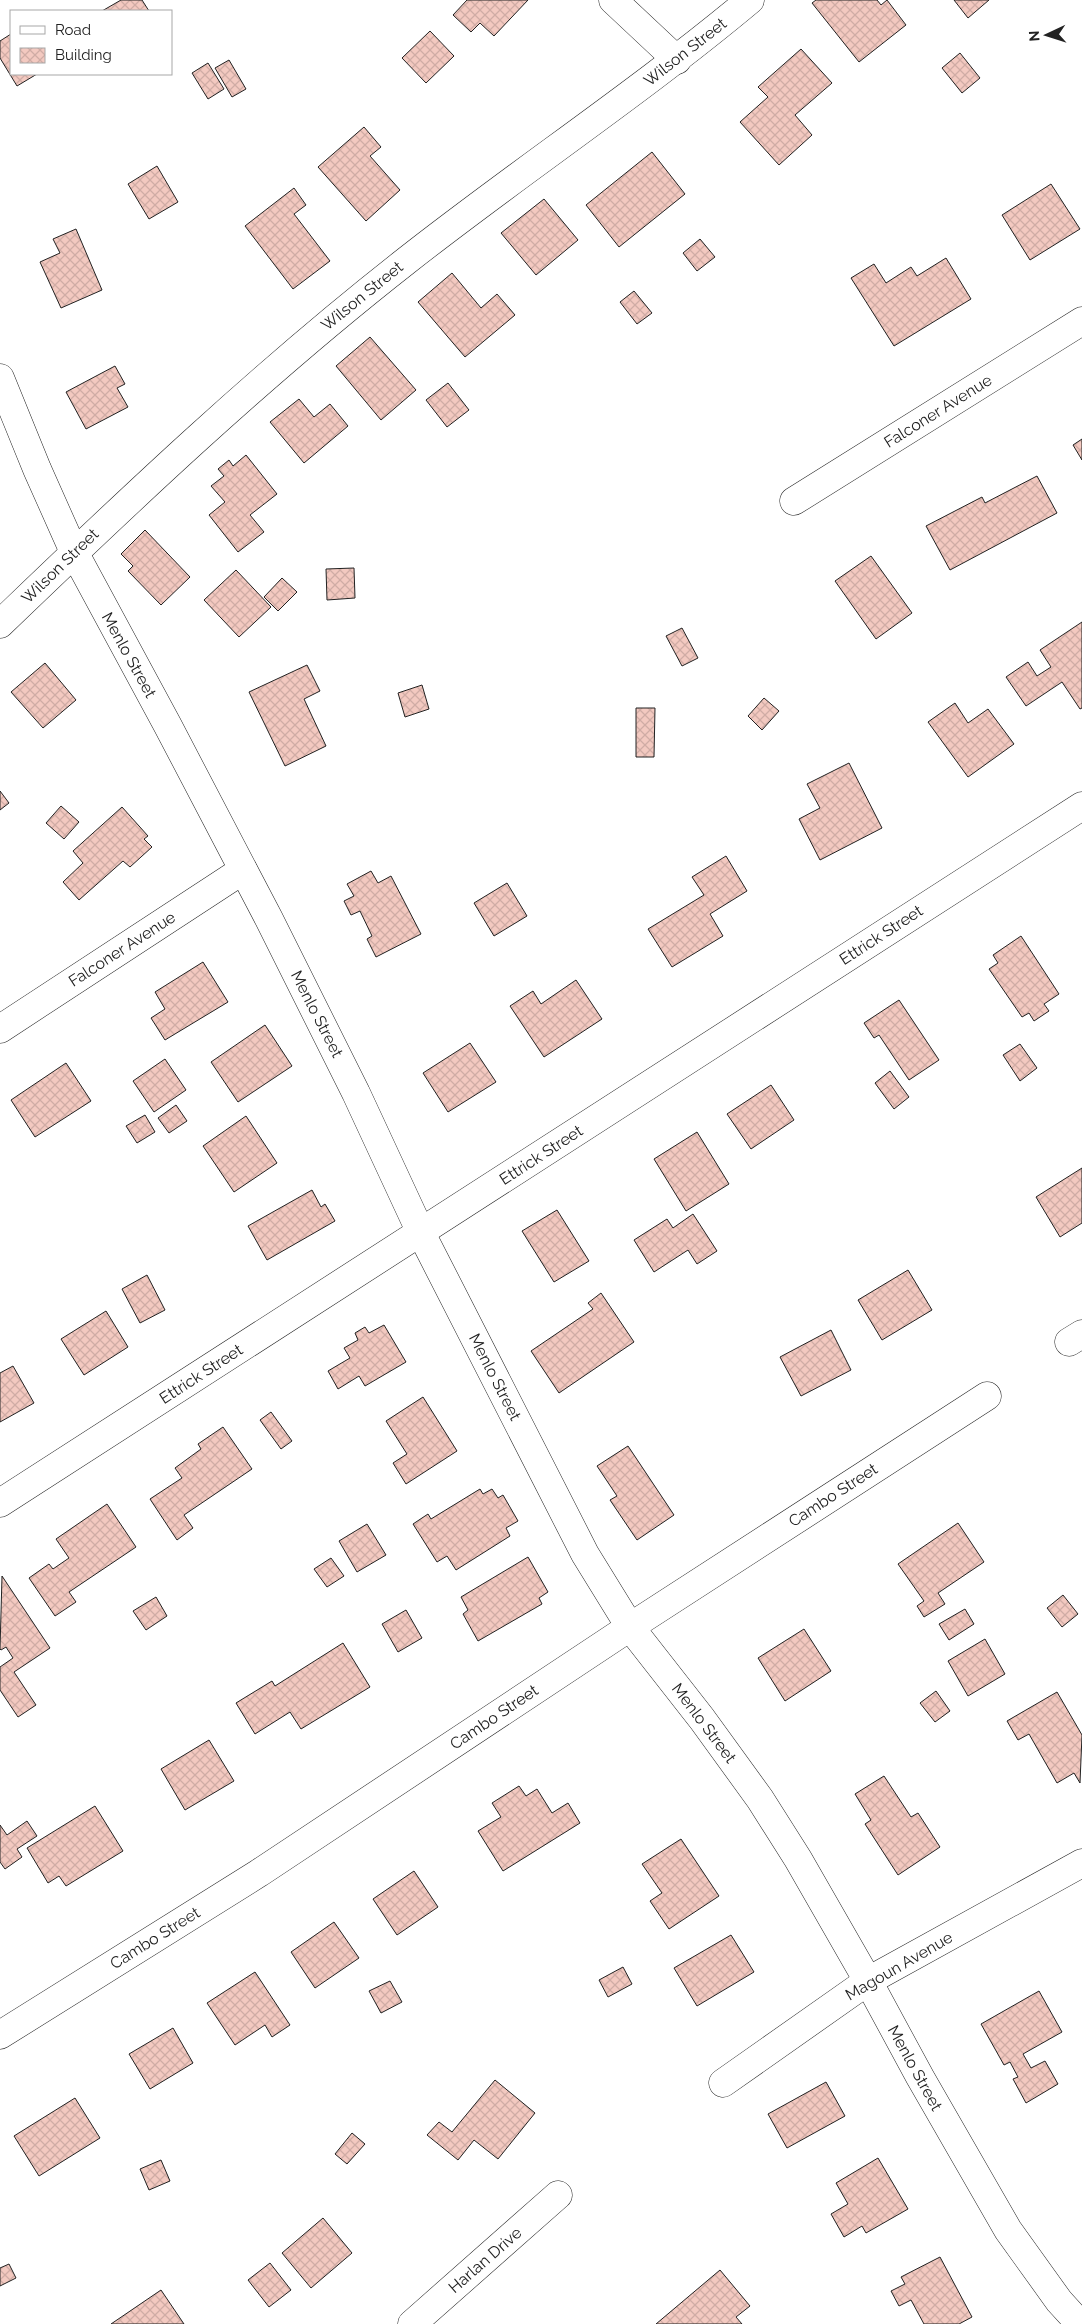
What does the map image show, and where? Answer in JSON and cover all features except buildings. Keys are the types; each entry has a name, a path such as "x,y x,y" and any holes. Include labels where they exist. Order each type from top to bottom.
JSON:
{"street":[{"path":"613,0 677,60"},
{"name":"Wilson Street","path":"0,624 74,552 226,411 353,304 473,210 677,60 750,0"},
{"name":"Falconer Avenue","path":"794,501 1082,321"},
{"name":"Menlo Street","path":"0,378 37,469 74,552 243,870 348,1076 421,1232 585,1554 630,1627 702,1719 760,1799 798,1859 868,1981 924,2085 1008,2230 1048,2287 1080,2324"},
{"name":"Ettrick Street","path":"0,1503 1082,806"},
{"name":"Falconer Avenue","path":"0,1029 243,870"},
{"name":"Cambo Street","path":"0,2035 259,1873 630,1627 987,1396"},
{"name":"Magoun Avenue","path":"723,2083 868,1981 1082,1862"},
{"name":"Harlan Drive","path":"412,2324 558,2195"}]}
